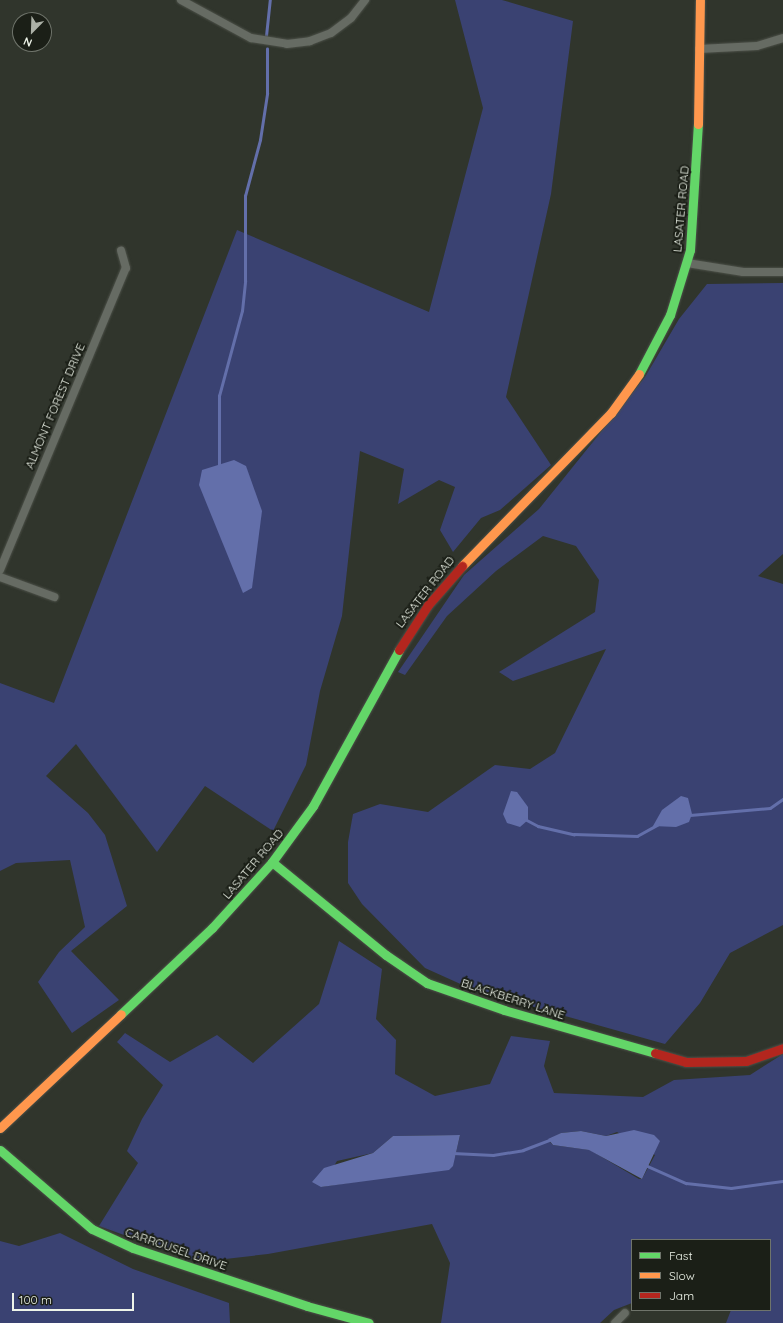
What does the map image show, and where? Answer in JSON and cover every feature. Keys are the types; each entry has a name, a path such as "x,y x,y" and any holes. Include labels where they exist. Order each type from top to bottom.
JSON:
{"street":[{"path":"181,0 251,38 287,44 310,41 332,33 351,18 365,0"},
{"name":"LASATER ROAD","path":"0,1128 212,928 272,862 316,801 381,679 428,604 468,558 550,477 626,394 662,333 687,263 696,198 700,0"},
{"path":"699,49 757,46 783,38"},
{"name":"ALMONT FOREST DRIVE","path":"0,570 126,268 121,251"},
{"path":"687,263 743,272 783,272"},
{"path":"0,577 54,597"},
{"name":"BLACKBERRY LANE","path":"272,862 386,955 427,983 504,1010 686,1062 746,1061 783,1048"},
{"name":"CARROUSEL DRIVE","path":"0,1150 92,1229 133,1248 307,1306 369,1323"},
{"path":"615,1323 625,1313"}],"shaded area":[{"path":"455,0 502,0 573,21 551,194 506,397 551,465 500,510 481,518 453,552 440,530 455,487 439,480 398,504 404,469 360,451 342,616 320,691 306,765 273,831 205,786 157,852 76,744 46,776 88,813 105,835 127,906 71,951 119,1000 72,1033 38,982 59,952 85,927 70,860 16,863 0,871 0,683 54,703 237,230 429,312 483,108"},
{"path":"783,283 783,554 758,576 783,584 783,925 730,953 700,1003 665,1044 476,991 425,968 362,904 348,883 348,842 353,814 380,804 428,812 495,765 530,769 555,753 606,649 513,681 499,672 595,612 599,580 576,546 543,536 496,571 447,616 405,675 398,672 464,575 539,509 645,377 679,319 707,284"},
{"path":"234,460 246,466 262,511 252,588 243,593 199,485 202,470"},
{"path":"511,791 517,792 528,807 528,820 520,827 507,823 503,814"},
{"path":"681,796 688,798 692,814 689,822 676,827 653,826 662,810"},
{"path":"339,941 382,969 376,1019 396,1040 395,1074 435,1096 490,1084 511,1036 550,1041 544,1066 554,1093 643,1097 674,1080 750,1075 783,1054 783,1323 726,1323 731,1311 771,1311 771,1239 631,1239 631,1303 614,1310 600,1323 441,1323 450,1263 432,1224 268,1254 199,1262 99,1226 138,1163 127,1151 142,1119 163,1085 117,1042 125,1033 170,1062 217,1035 253,1063 319,1004","holes":["581,1131 606,1136 617,1132 655,1155 642,1179 639,1179 590,1150 553,1145 548,1140 561,1133","460,1135 455,1157 421,1172 321,1187 337,1161 373,1153 393,1136"]},
{"path":"634,1130 654,1135 660,1141 642,1179 589,1150 553,1145 548,1139 561,1133 581,1131 606,1136"},
{"path":"460,1135 453,1166 449,1170 321,1187 312,1182 324,1168 373,1153 393,1136"},
{"path":"60,1233 133,1269 229,1303 230,1323 0,1323 0,1241 19,1246"}],"waterway":[{"path":"266,36 270,0"},
{"path":"219,466 219,396 242,311 245,281 245,196 260,140 267,94 267,49"},
{"path":"690,815 770,808 783,799"},
{"path":"525,819 538,826 574,834 637,836 657,825"},
{"path":"453,1153 493,1155 523,1150 551,1139"},
{"path":"645,1165 686,1183 731,1188 783,1181"}],"traffic: fast":[{"path":"639,374 670,315 690,250 698,124"},
{"path":"121,1014 212,928 272,862 313,806 399,650"},
{"path":"272,862 386,955 427,983 504,1010 655,1053"},
{"path":"0,1150 92,1229 133,1248 307,1306 369,1323"}],"traffic: slow":[{"path":"698,124 700,0"},
{"path":"462,566 611,413 639,374"},
{"path":"0,1128 121,1014"}],"traffic: jam":[{"path":"399,650 428,605 462,566"},
{"path":"655,1053 686,1062 746,1061 783,1048"}]}
